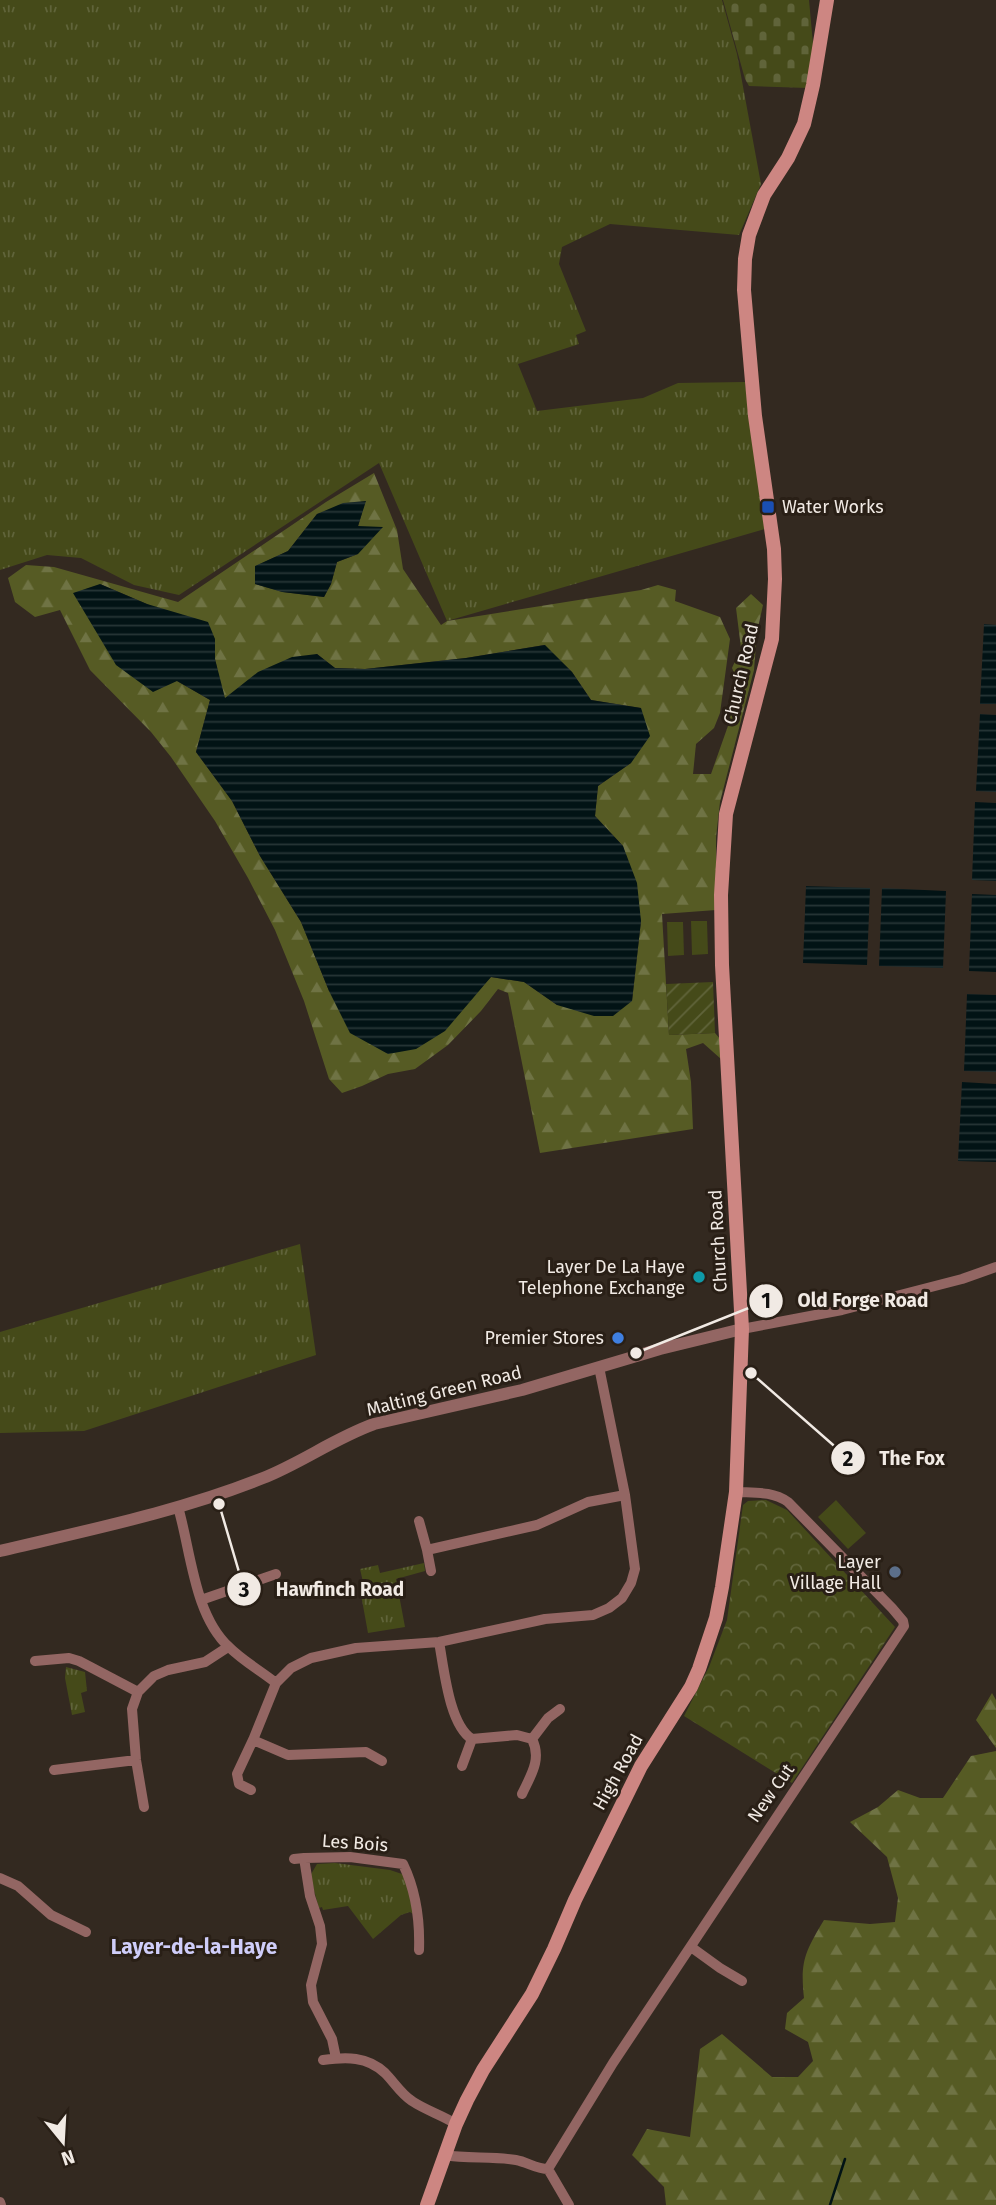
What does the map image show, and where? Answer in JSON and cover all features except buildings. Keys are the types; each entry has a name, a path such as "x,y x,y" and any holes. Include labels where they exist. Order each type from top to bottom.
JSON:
{"main road":[{"name":"Church Road","path":"741,1329 722,965 721,895 726,814 772,639 775,579 774,549 755,416 744,290 745,259 749,235 764,195 788,158 804,124 827,0"},
{"name":"High Road","path":"427,2205 456,2124 482,2070 532,1994 630,1787 699,1669 716,1618 736,1492 741,1329"}],"street":[{"path":"741,1329 842,1310 962,1279 996,1267"},
{"name":"Malting Green Road","path":"0,1551 128,1521 219,1494 266,1477 374,1424 522,1390 741,1329"},
{"path":"251,1790 239,1784 237,1774 276,1683 291,1668 311,1658 356,1648 439,1642 545,1619 593,1615 622,1598 635,1569 625,1495 599,1367"},
{"name":"New Cut","path":"548,2169 613,2063 904,1626 892,1608 788,1502 768,1493 736,1492"},
{"path":"427,1550 537,1525 588,1502 625,1495"},
{"path":"178,1507 201,1600 210,1623 228,1647 276,1683"},
{"path":"419,1521 432,1571"},
{"path":"201,1600 276,1574"},
{"path":"439,1642 443,1690 461,1729 472,1739 517,1735 532,1739 537,1749 537,1760 522,1794"},
{"path":"144,1807 136,1760 132,1709 138,1692 154,1676 205,1662 228,1647"},
{"path":"35,1661 59,1658 79,1661 138,1692"},
{"path":"532,1739 548,1718 560,1709"},
{"path":"462,1766 472,1739"},
{"path":"253,1740 288,1755 366,1752 382,1761"},
{"path":"54,1770 136,1760"},
{"name":"Les Bois","path":"336,2058 332,2039 313,2002 311,1984 322,1944 320,1926 299,1859 350,1857 403,1860 413,1889 419,1928 419,1950"},
{"path":"0,1878 18,1886 51,1915 86,1933"},
{"path":"691,1947 741,1980"},
{"path":"323,2060 360,2059 373,2064 411,2101 456,2124"},
{"path":"444,2155 517,2160 548,2169 569,2205"}],"green space":[{"path":"0,0 722,0 737,54 761,184 739,235 610,224 562,247 559,264 586,331 576,335 579,344 518,364 537,411 643,398 678,383 745,382 765,529 447,621 379,463 179,595 134,585 81,558 47,555 0,570"},
{"path":"723,0 809,0 814,55 808,88 749,86"},
{"path":"374,473 397,530 403,569 441,625 447,621 658,585 676,590 675,601 720,617 730,639 720,713 714,728 696,744 693,774 711,774 729,723 738,682 732,668 741,648 736,608 751,594 763,605 757,632 754,670 720,802 716,837 716,910 662,914 669,1035 715,1033 721,1040 721,1059 703,1043 686,1049 691,1082 693,1129 540,1153 508,993 498,989 448,1045 415,1069 388,1074 342,1093 329,1079 304,1001 275,930 215,821 151,732 90,670 60,610 35,617 15,602 8,578 26,565 54,567 178,602 326,502","holes":["365,502 358,527 358,554 337,562 324,597 283,592 255,584 256,566 288,551 317,514","100,584 147,604 215,639 215,659 224,699 317,654 335,668 365,669 466,658 544,645 572,672 591,700 641,708 631,763 598,786 595,816 623,846 641,921 632,1001 557,1005 524,982 491,977 474,995 329,991 301,922 260,856 232,801 196,752 210,700 177,681"]},
{"path":"691,921 707,921 708,954 692,955"},
{"path":"667,922 683,922 684,955 668,956"},
{"path":"713,982 715,1033 669,1035 666,984"},
{"path":"300,1244 316,1355 84,1431 0,1433 0,1332"},
{"path":"766,1500 787,1510 895,1627 792,1783 684,1716 709,1667 727,1620 743,1505 748,1501"},
{"path":"836,1500 866,1533 848,1549 818,1517"},
{"path":"424,1563 425,1571 396,1579 405,1627 368,1633 360,1589 363,1582 360,1569 378,1565 380,1573"},
{"path":"66,1667 85,1672 87,1691 81,1693 85,1712 72,1715 65,1678"},
{"path":"992,1693 996,1700 996,1748 976,1720"},
{"path":"996,1751 996,2205 666,2205 664,2187 632,2155 647,2129 690,2137 700,2049 722,2034 772,2077 798,2077 813,2061 808,2042 785,2029 787,2013 804,1998 805,1957 824,1920 870,1924 895,1922 898,1898 887,1857 850,1822 878,1807 898,1790 920,1798 943,1798 971,1756"},
{"path":"335,1863 390,1870 405,1875 415,1915 410,1912 401,1915 373,1939 348,1906 323,1910 322,1907 319,1908 310,1876 317,1864"}],"shaded area":[{"path":"366,501 358,526 383,527 358,554 337,562 324,597 282,592 255,584 255,566 288,551 317,514 343,503"},
{"path":"100,584 147,604 208,622 215,639 215,659 225,698 258,672 292,657 317,654 335,668 365,669 466,658 545,645 572,672 591,700 641,708 650,736 631,763 598,786 595,816 623,846 637,883 641,921 632,1001 613,1016 594,1016 557,1005 524,982 491,977 445,1031 416,1049 388,1054 350,1033 329,991 301,922 260,856 232,801 196,752 210,700 177,681 153,692 116,665 73,593"},
{"path":"984,624 996,625 996,704 980,704"},
{"path":"980,714 996,715 996,792 976,791"},
{"path":"975,802 996,803 996,881 972,880"},
{"path":"806,886 870,888 867,965 803,963"},
{"path":"882,888 946,891 943,968 879,966"},
{"path":"972,894 996,895 996,972 969,971"},
{"path":"967,994 996,995 996,1072 964,1071"},
{"path":"962,1082 996,1084 996,1162 958,1161"}],"waterway":[{"path":"830,2205 845,2159"}],"place":[{"name":"Water Works","path":"768,507"},
{"name":"Layer De La Haye Telephone Exchange","path":"699,1277"},
{"name":"Premier Stores","path":"618,1338"},
{"name":"Old Forge Road","path":"636,1353"},
{"name":"The Fox","path":"751,1373"},
{"name":"Hawfinch Road","path":"219,1504"},
{"name":"Layer Village Hall","path":"895,1572"}],"district":[{"name":"Layer-de-la-Haye","path":"194,1947"}]}
